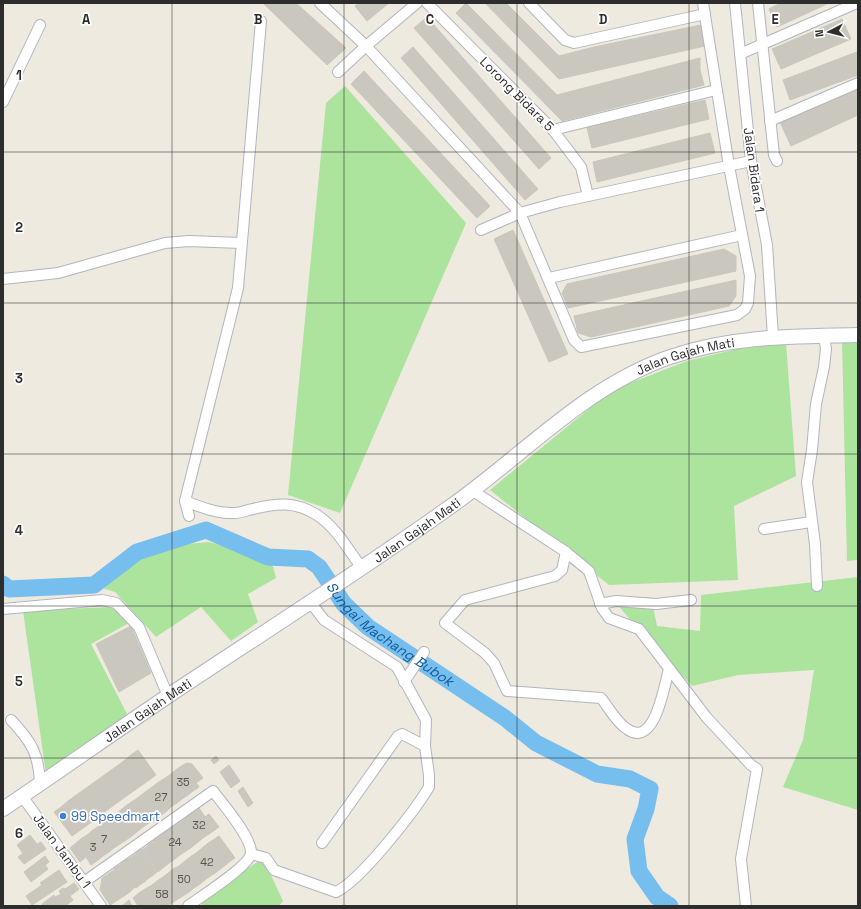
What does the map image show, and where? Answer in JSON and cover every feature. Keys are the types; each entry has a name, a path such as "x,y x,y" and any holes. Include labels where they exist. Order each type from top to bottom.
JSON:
{"main road":[{"name":"Jalan Gajah Mati","path":"3,809 168,696 315,600 473,491 571,412 608,386 631,374 669,358 702,348 734,341 773,337 858,335"}],"street":[{"path":"320,3 366,46 520,213 549,278 574,340 581,348 737,315 748,303 750,276 729,166 703,3"},
{"path":"338,72 417,3"},
{"name":"Lorong Bidara 5","path":"427,3 552,130 581,166 588,196"},
{"path":"529,3 565,40 574,43 704,14"},
{"name":"Jalan Bidara 1","path":"735,3 751,161 767,245 773,337"},
{"path":"758,3 774,155 777,161"},
{"path":"740,54 857,3"},
{"path":"189,516 185,501 238,288 261,22"},
{"path":"3,102 40,26"},
{"path":"770,121 858,83"},
{"path":"552,130 716,90"},
{"path":"481,230 520,213 588,196 751,161"},
{"path":"549,278 742,235"},
{"path":"3,279 58,273 165,243 189,241 241,243"},
{"path":"817,586 807,482 812,450 816,404 824,367 826,349 824,336"},
{"path":"473,491 566,552 589,571 600,604 610,618 639,629 713,724 751,765 757,769 741,859 746,906"},
{"path":"185,501 215,510 235,513 275,503 286,503 300,506 318,515 330,526 362,568"},
{"path":"764,529 811,522"},
{"path":"566,552 562,570 555,576 465,600 445,623 485,653 494,663 507,691 601,698 622,725 634,733 639,733 645,730 652,723 669,669"},
{"path":"3,609 102,600 116,603 138,627 168,696"},
{"path":"251,854 266,858 274,870 316,884 331,892 336,892 343,889 364,870 429,787 425,746 426,720 397,667 324,620 315,600"},
{"path":"600,604 621,601 656,604 691,600"},
{"path":"404,682 424,652"},
{"path":"11,720 28,738 40,770 40,784"},
{"path":"322,843 398,736 402,734 425,746"},
{"path":"84,882 213,791 249,842 251,854 245,865 188,906"},
{"name":"Jalan Jambu 1","path":"22,796 101,906"}],"green space":[{"path":"345,86 466,223 340,513 288,495 326,103"},
{"path":"842,340 858,340 858,560 847,561"},
{"path":"786,343 796,476 734,506 738,580 609,585 490,490 612,390 687,361 741,348"},
{"path":"209,542 238,550 272,563 276,578 248,594 258,622 231,641 201,607 156,637 115,592 99,587 142,556 186,544"},
{"path":"858,577 858,810 783,787 803,740 814,670 738,675 692,686 639,630 612,598 651,597 657,626 700,631 701,595"},
{"path":"111,607 129,623 91,644 127,714 46,774 23,611"},
{"path":"263,858 283,901 279,906 203,906 200,901"}],"building":[{"path":"263,3 296,3 346,48 327,65"},
{"path":"359,3 389,3 367,21 355,6"},
{"path":"466,3 557,95 700,58 700,70 704,85 562,121 456,13"},
{"path":"485,3 506,3 559,56 594,47 701,25 705,46 559,79"},
{"path":"781,3 829,3 777,27 769,9"},
{"path":"427,17 551,158 539,169 414,28"},
{"path":"842,19 851,39 781,69 772,49"},
{"path":"413,47 538,189 525,200 401,58"},
{"path":"857,52 858,75 790,100 783,80"},
{"path":"364,71 490,206 477,218 351,84"},
{"path":"858,87 858,115 791,146 780,122"},
{"path":"705,100 709,119 592,148 587,128"},
{"path":"710,133 715,153 597,182 593,162"},
{"path":"513,230 568,354 549,362 494,239"},
{"path":"724,249 736,256 736,271 568,308 562,293 567,284"},
{"path":"736,280 736,296 729,306 591,337 578,333 574,316"},
{"path":"131,626 151,673 119,692 96,644"},
{"path":"138,750 156,775 149,780 131,755"},
{"path":"131,755 149,780 142,785 125,760"},
{"path":"216,756 219,760 214,764 211,760"},
{"path":"125,760 142,785 135,790 117,766"},
{"path":"187,763 192,764 203,778 196,783 183,765"},
{"path":"183,765 199,787 193,791 177,769"},
{"path":"229,765 240,781 231,788 220,772"},
{"path":"117,766 135,790 128,795 110,771"},
{"path":"177,769 193,791 188,795 172,773"},
{"path":"110,771 128,795 121,800 103,776"},
{"path":"172,773 188,795 182,799 167,777"},
{"path":"103,776 121,800 114,805 96,781"},
{"path":"167,777 182,799 177,803 162,780"},
{"path":"162,780 177,803 172,806 156,784"},
{"path":"96,781 114,805 106,811 89,786"},
{"path":"156,784 172,806 167,811 151,788"},
{"path":"89,786 106,811 100,816 82,791"},
{"path":"243,787 253,803 248,807 238,791"},
{"path":"151,788 167,811 161,815 145,792"},
{"path":"82,791 100,816 93,821 75,796"},
{"path":"145,792 161,815 155,819 139,797"},
{"path":"75,796 93,821 86,826 68,801"},
{"path":"139,797 155,819 149,823 133,801"},
{"path":"68,801 86,826 79,831 61,807"},
{"path":"133,801 149,823 143,827 127,805"},
{"path":"127,805 143,827 138,831 122,809"},
{"path":"61,807 79,831 72,836 54,812"},
{"path":"199,808 205,817 209,814 219,827 209,834 194,812"},
{"path":"122,809 138,831 132,836 116,814"},
{"path":"194,812 209,834 203,838 188,816"},
{"path":"116,814 132,836 126,840 110,818"},
{"path":"188,816 203,838 198,842 182,821"},
{"path":"110,818 126,840 120,844 104,822"},
{"path":"182,821 198,842 192,847 176,825"},
{"path":"104,822 120,844 114,848 99,826"},
{"path":"176,825 192,847 186,851 170,829"},
{"path":"99,826 114,848 109,852 93,830"},
{"path":"170,829 186,851 180,855 164,833"},
{"path":"93,830 109,852 103,856 87,835"},
{"path":"164,833 180,855 175,859 159,837"},
{"path":"30,835 37,844 41,842 46,849 24,864 18,857 23,853 17,845"},
{"path":"87,835 103,856 98,860 82,838"},
{"path":"219,836 235,858 229,862 213,840"},
{"path":"159,837 175,859 169,863 153,841"},
{"path":"82,838 98,860 91,865 86,857 80,862 70,848"},
{"path":"213,840 229,862 223,867 207,844"},
{"path":"153,842 169,863 163,868 148,845"},
{"path":"207,844 223,867 218,871 201,849"},
{"path":"148,846 163,868 158,872 143,849"},
{"path":"142,849 157,872 152,876 136,853"},
{"path":"201,849 218,871 212,875 196,853"},
{"path":"196,853 212,875 206,879 190,857"},
{"path":"136,854 152,876 146,880 130,858"},
{"path":"45,856 49,862 45,865 48,869 31,882 24,872"},
{"path":"190,857 206,879 200,884 185,861"},
{"path":"130,858 146,881 141,884 125,861"},
{"path":"125,861 141,884 136,888 120,865"},
{"path":"185,861 200,884 194,888 179,866"},
{"path":"119,865 135,887 130,892 114,869"},
{"path":"179,866 194,888 189,892 173,869"},
{"path":"173,869 189,892 183,896 167,874"},
{"path":"59,870 67,882 32,905 26,896 42,885 40,883"},
{"path":"114,870 130,892 124,896 108,874"},
{"path":"108,874 124,896 110,905 100,890 102,878"},
{"path":"167,874 183,896 178,899 163,877"},
{"path":"163,877 178,899 172,903 157,881"},
{"path":"157,881 172,903 168,906 166,906 152,885"},
{"path":"74,883 79,889 70,896 73,900 65,906 43,906 42,904 54,895 55,897 61,894 59,891 63,888 65,889"},
{"path":"152,885 166,906 157,906 145,889"},
{"path":"145,889 157,906 149,906 139,893"},
{"path":"139,893 149,906 138,906 133,898"},
{"path":"129,900 132,906 122,906"}],"waterway":[{"name":"Sungai Machang Bubok","path":"3,584 9,589 94,585 137,552 206,530 268,557 308,559 319,567 344,604 368,627 505,718 536,743 597,774 630,779 650,789 646,809 635,839 639,871 657,897 670,906"}],"place":[{"name":"99 Speedmart","path":"63,816"}]}
